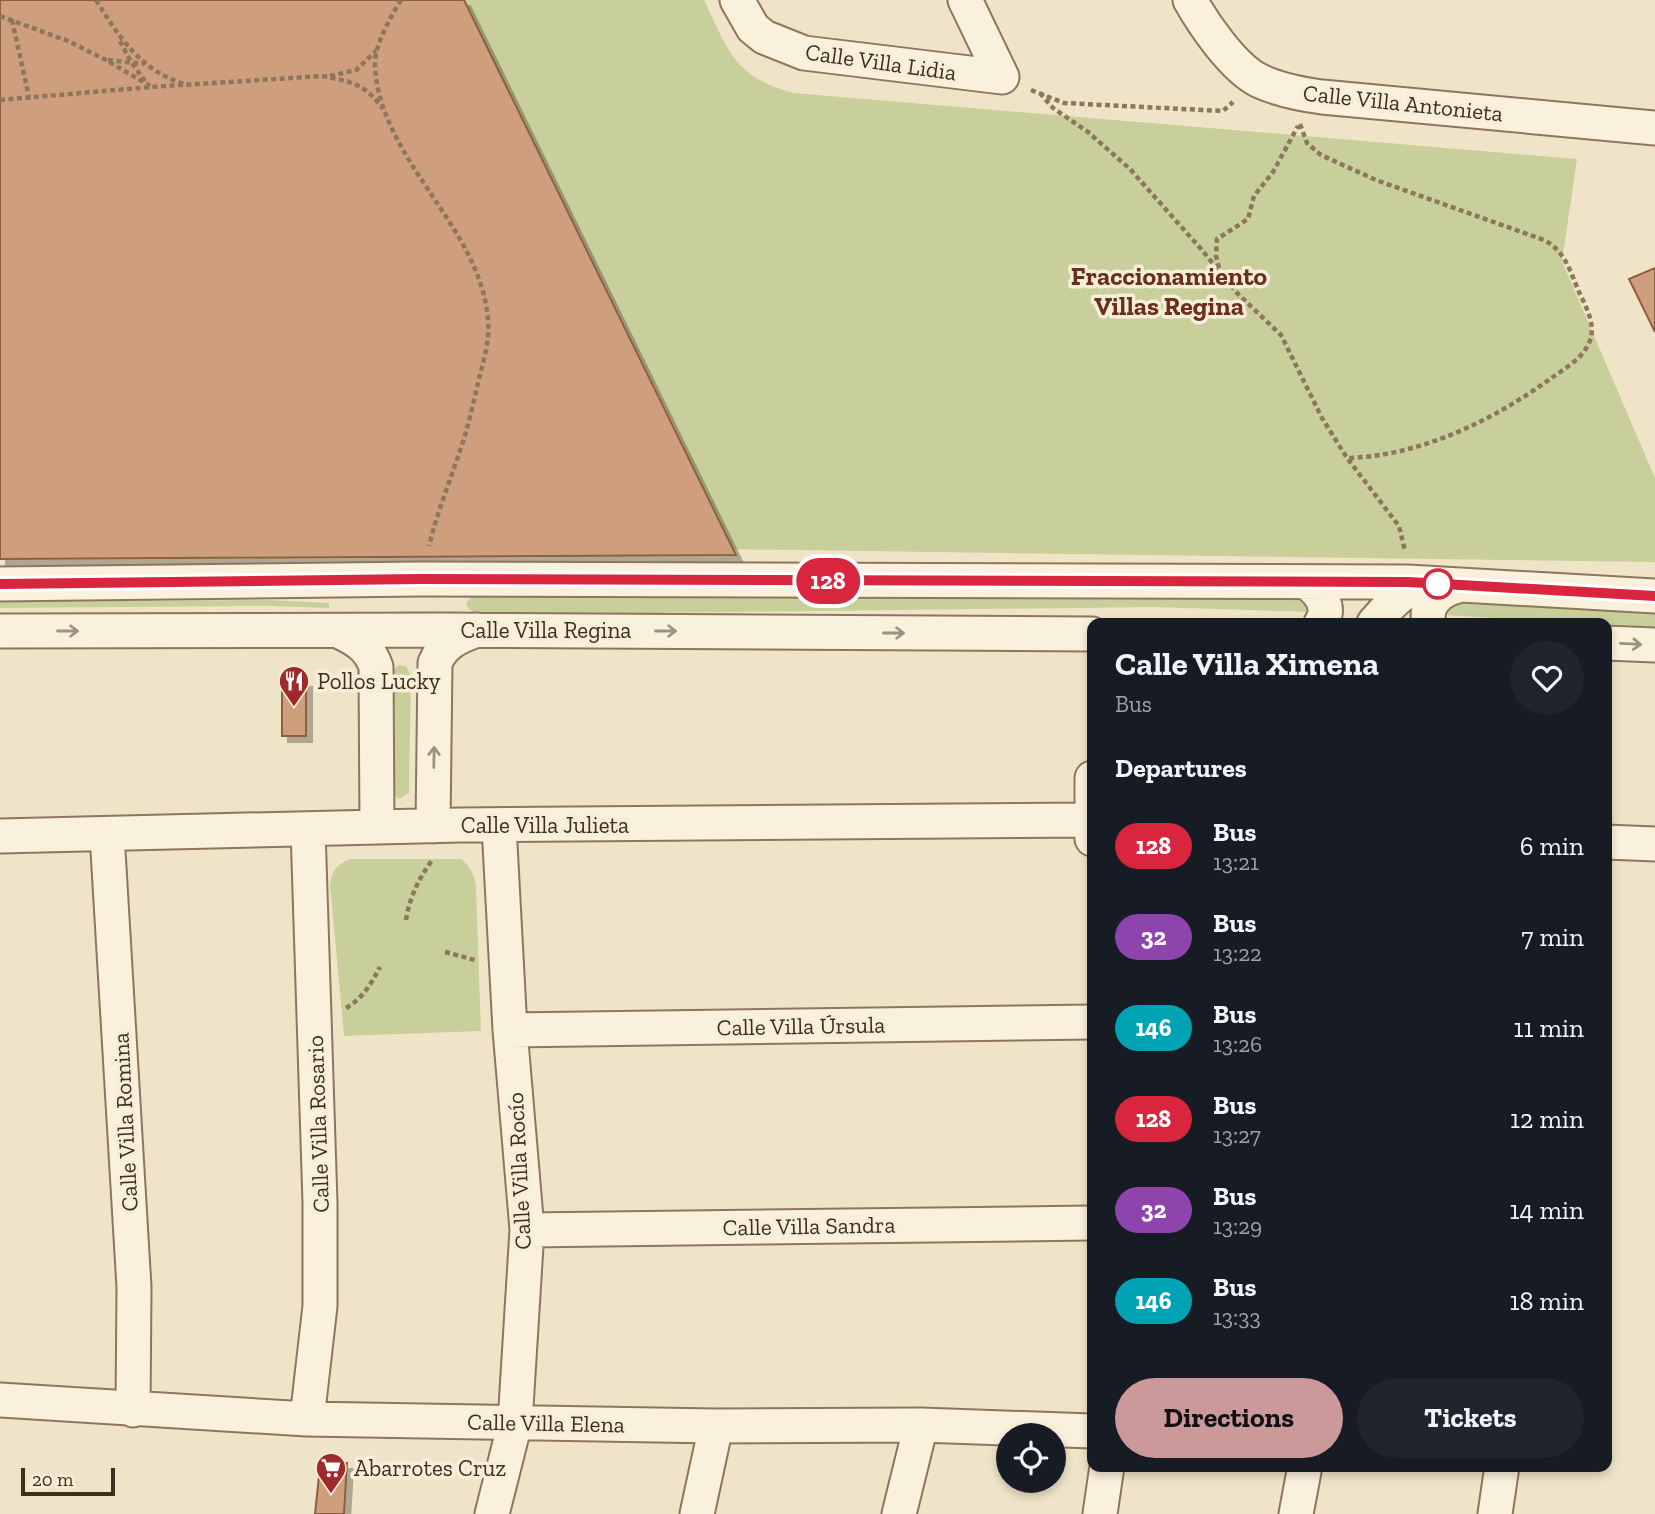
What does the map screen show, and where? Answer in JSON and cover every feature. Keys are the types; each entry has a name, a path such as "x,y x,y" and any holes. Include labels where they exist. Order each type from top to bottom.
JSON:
{"street":[{"name":"Calle Villa Lidia","path":"737,0 744,16 764,37 804,53 989,68"},
{"path":"965,0 989,68"},
{"name":"Calle Villa Antonieta","path":"1190,0 1205,24 1241,67 1256,79 1280,89 1322,97 1655,128"},
{"path":"435,663 448,643 477,630 460,617 459,598 475,585 490,579"},
{"name":"Calle Villa Regina","path":"0,631 329,631 410,612 490,579 1351,582 1411,601 1655,596"},
{"path":"329,580 340,592 344,609 329,631 354,638 372,656 376,667"},
{"name":"Calle Villa Regina","path":"0,584 329,580 410,612 477,630 1087,634"},
{"path":"1306,582 1324,600 1324,618"},
{"path":"1411,601 1440,593 1428,608 1429,618"},
{"path":"377,827 378,652 410,612 435,663 446,825"},
{"path":"1612,643 1655,645"},
{"name":"Calle Villa Julieta","path":"0,836 446,825 1087,830"},
{"name":"Calle Villa Rocío","path":"492,1514 515,1423 527,1230 510,1030 499,826"},
{"name":"Calle Villa Rosario","path":"307,1419 320,1306 320,1203 309,829"},
{"name":"Calle Villa Romina","path":"107,834 133,1260 133,1410"},
{"path":"1612,842 1655,845"},
{"name":"Calle Villa Úrsula","path":"510,1030 1087,1022"},
{"name":"Calle Villa Sandra","path":"527,1230 1087,1223"},
{"name":"Calle Villa Elena","path":"0,1400 307,1419 716,1426 921,1425 1087,1431"},
{"path":"899,1514 921,1425"},
{"path":"697,1514 716,1426"},
{"path":"1100,1514 1106,1472"},
{"path":"1296,1514 1304,1472"},
{"path":"1495,1514 1501,1472"}],"path":[{"path":"96,0 131,62 151,87"},
{"path":"399,1 375,62 378,85 387,115 413,167 460,240 480,283 489,322 486,349 466,434 433,530 410,612"},
{"path":"0,16 68,41 151,87"},
{"path":"12,20 29,97"},
{"path":"114,30 145,65 187,85"},
{"path":"0,100 344,74 356,70 380,45"},
{"path":"106,60 145,65"},
{"path":"989,68 1063,103 1223,111 1256,79"},
{"path":"322,76 368,90 387,115"},
{"path":"1040,93 1053,108 1088,132 1130,169 1238,294 1282,335 1322,418 1347,458 1399,526 1407,557 1411,601"},
{"path":"1222,275 1216,256 1217,239 1248,219 1254,196 1273,172 1299,123 1307,143 1321,155 1376,180 1544,240 1562,253 1592,328 1590,341 1583,353 1546,382 1484,419 1444,437 1401,451 1347,458"},
{"path":"406,920 410,898 446,825"},
{"path":"315,1016 345,1009 357,1002 380,967"}],"green space":[{"path":"0,0 704,0 736,60 758,79 794,93 1577,159 1562,261 1655,478 1655,562 717,549"},
{"path":"477,593 913,598 1310,595 1310,612 1154,607 477,615 468,608 466,602"},
{"path":"270,600 329,603 329,608 0,608 0,602"},
{"path":"1443,603 1655,612 1655,627 1612,625 1612,618 1444,615"},
{"path":"399,665 406,666 411,676 409,793 399,799 392,789 391,676"},
{"path":"350,859 462,859 468,866 476,884 481,1031 344,1036 330,885 336,869"}],"building":[{"path":"0,0 464,0 736,555 0,559"},
{"path":"1655,268 1655,332 1629,279"},
{"name":"Pollos Lucky","path":"282,681 306,681 306,736 282,736"},
{"name":"Abarrotes Cruz","path":"334,1463 347,1463 344,1514 315,1514 319,1476 333,1476"}],"bus line":[{"name":"128","path":"0,584 420,579 1408,582 1655,596"}],"place":[{"name":"Pollos Lucky","path":"294,708"},
{"name":"Abarrotes Cruz","path":"331,1495"}],"district":[{"name":"Fraccionamiento Villas Regina","path":"1169,291"}]}
